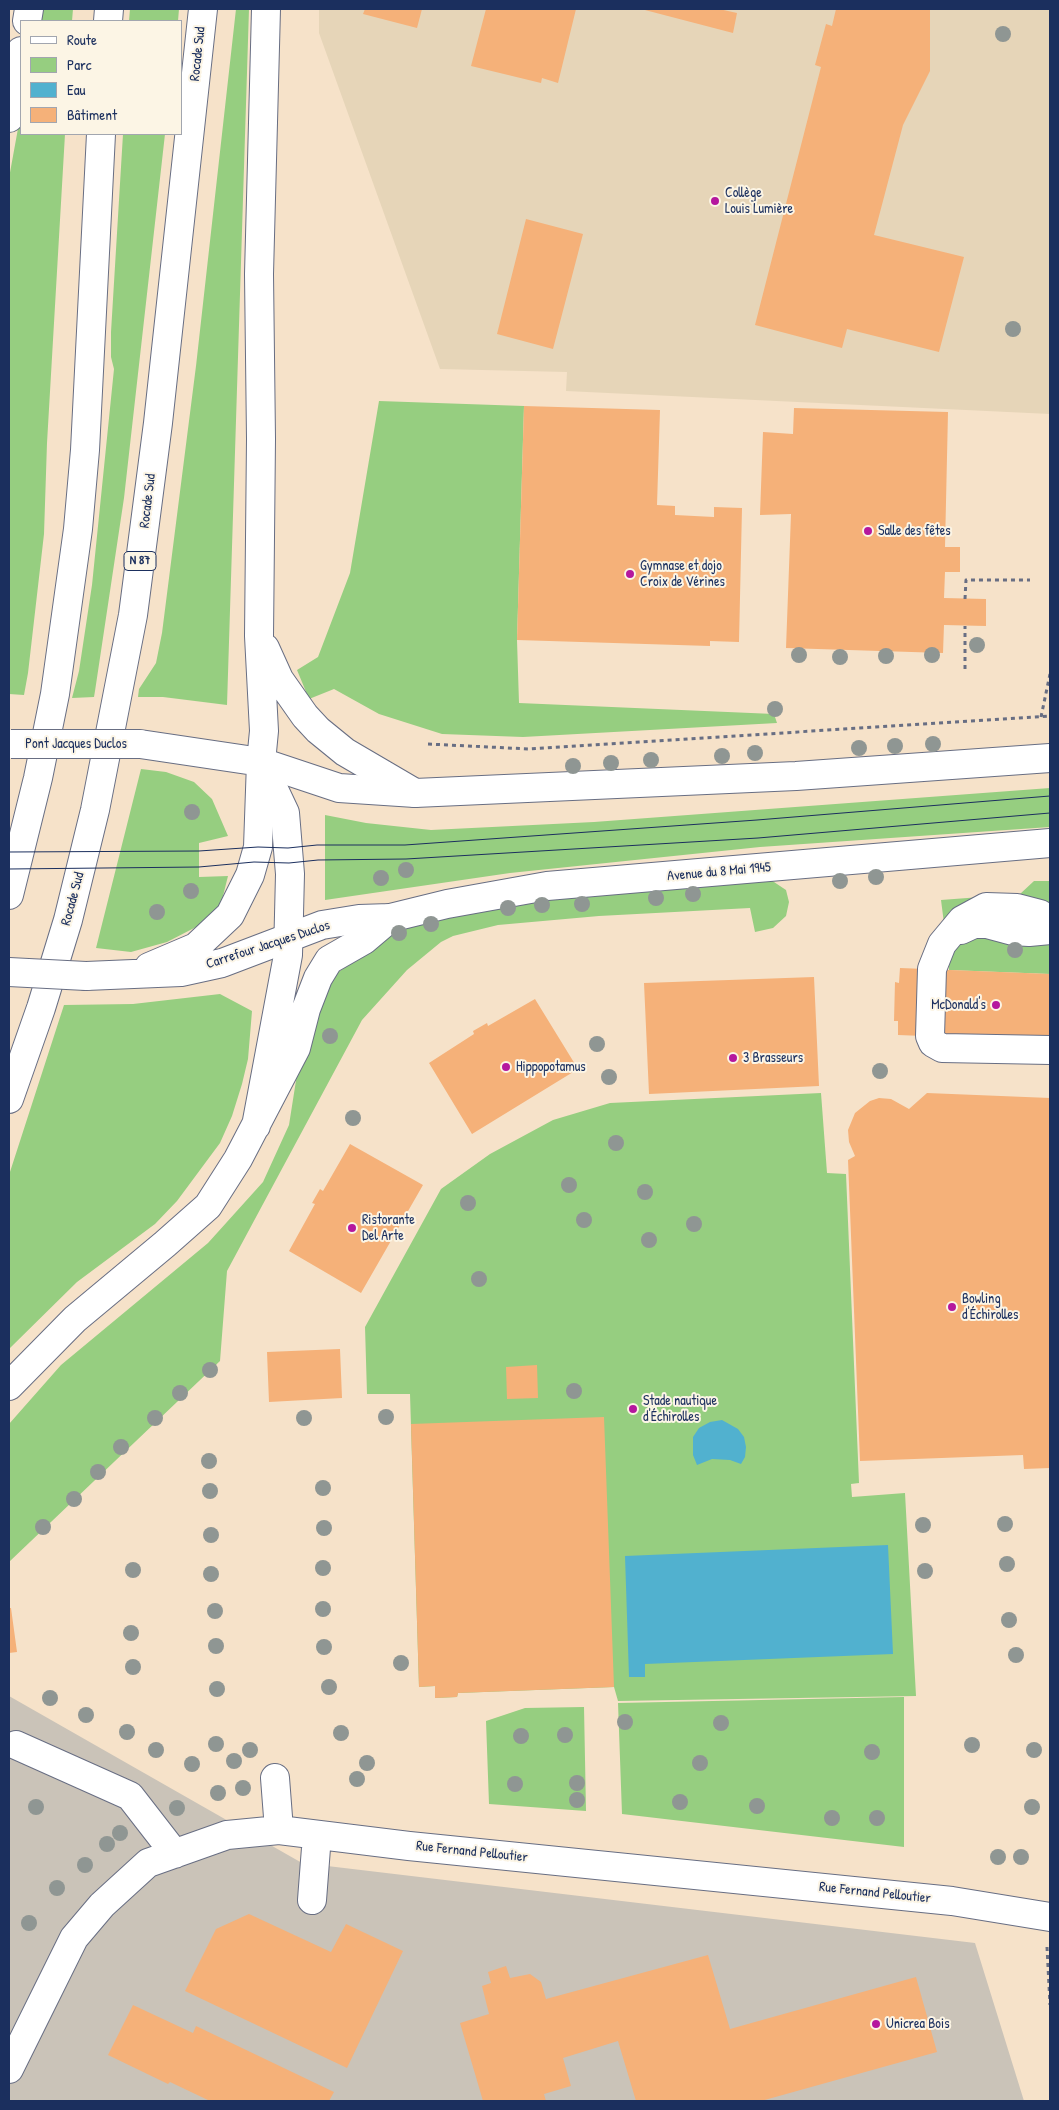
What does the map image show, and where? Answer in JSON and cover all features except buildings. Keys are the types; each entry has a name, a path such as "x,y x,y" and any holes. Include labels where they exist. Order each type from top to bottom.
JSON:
{"main road":[{"name":"Rocade Sud","path":"9,1099 41,1008 70,911 96,810 133,615 158,423 204,9"},
{"path":"134,973 196,947 230,916 250,875 258,847 264,731 259,636 261,439 259,274 266,9"},
{"path":"9,118 20,57"},
{"path":"9,895 36,787 55,694 78,529 85,450 101,135"},
{"path":"259,636 279,679 305,716 318,730 345,752 415,793"},
{"name":"Pont Jacques Duclos","path":"10,744 140,744 261,762"},
{"path":"261,762 339,788 415,793 796,776 1050,758"},
{"path":"256,1126 288,955 290,874 285,813 261,762"},
{"name":"Avenue du 8 Mai 1945","path":"390,918 447,904 547,886 1050,843"},
{"path":"1050,921 1040,914 1017,908 986,907 962,920 942,944 932,969 930,1036 933,1043 942,1048 1050,1050"},
{"path":"9,1386 75,1319 166,1244 208,1206 221,1188 256,1126 296,1048 306,1008 318,978 329,960 364,940 390,918"},
{"name":"Carrefour Jacques Duclos","path":"9,972 86,976 181,972 222,963 322,925 359,919 390,918"},
{"path":"950,934 974,924 988,924 1013,931 1050,930"},
{"path":"16,1745 130,1796 175,1854"},
{"path":"275,1778 280,1830"},
{"name":"Rue Fernand Pelloutier","path":"9,2069 74,1938 102,1905 148,1863 227,1835 280,1830 409,1846 952,1900 1048,1917"},
{"path":"312,1900 317,1835"}],"path":[{"path":"965,599 966,580 1030,580"},
{"path":"965,626 965,669"},
{"path":"1041,717 1050,674"},
{"path":"428,744 529,749 1050,716"},
{"path":"1048,1917 1050,2005"}],"shaded area":[{"name":"Collège Louis Lumière","path":"319,9 1050,9 1050,414 566,391 567,372 440,369 319,33"},
{"path":"9,1696 302,1863 975,1943 1024,2101 9,2101"}],"green space":[{"path":"41,9 73,9 72,20 39,20"},
{"path":"130,9 179,9 178,20 129,20"},
{"path":"236,9 249,9 227,705 163,697 138,697 139,689 156,663 162,633 196,366"},
{"path":"20,118 20,135 65,135 47,443 44,534 24,695 9,694 9,178"},
{"path":"123,135 165,135 124,498 95,691 94,697 72,698 79,671 92,585 114,369 111,357"},
{"path":"379,401 524,406 517,640 519,703 774,714 777,723 523,737 442,734 379,714 334,689 309,699 297,670 318,657 350,573"},
{"path":"141,769 166,772 194,782 212,799 228,836 199,843 199,877 228,876 221,904 198,926 167,942 131,952 96,948"},
{"path":"1050,788 1050,827 760,847 510,873 325,900 325,815 366,823 431,830 594,822"},
{"path":"765,876 786,890 789,902 786,916 773,928 755,932 750,908 599,916 498,925 453,936 441,942 407,970 362,1020 227,1271 220,1361 9,1562 9,1424 61,1365 208,1243 263,1182 289,1125 303,1036 326,972 340,971 352,962 371,932 440,909"},
{"path":"1034,881 1050,881 1050,917 945,931 941,900 1020,894"},
{"path":"960,934 1050,936 1050,974 949,970 949,951"},
{"path":"220,994 252,1011 248,1059 242,1084 232,1116 220,1143 177,1201 155,1224 77,1282 9,1349 9,1175 64,1005 133,1004"},
{"name":"Stade nautique d'Échirolles","path":"821,1093 827,1173 846,1174 859,1483 851,1484 852,1497 905,1493 916,1696 618,1701 614,1687 458,1693 457,1697 435,1698 435,1686 419,1687 410,1394 367,1394 365,1327 441,1189 490,1154 553,1120 610,1103"},
{"path":"904,1697 904,1847 622,1814 618,1703"},
{"path":"584,1707 586,1811 489,1804 486,1721 525,1708"}],"water":[{"path":"722,1420 738,1429 744,1437 745,1457 741,1464 730,1460 712,1459 697,1465 693,1455 693,1437 699,1428 710,1422"},
{"path":"888,1545 893,1654 645,1664 645,1677 629,1677 625,1556"}],"tram line":[{"path":"9,852 199,851 258,847 288,848 317,845 405,845 757,820 1050,796"},
{"path":"9,869 199,867 254,862 289,863 318,860 406,859 758,838 1050,813"}],"place":[{"name":"Collège Louis Lumière","path":"715,201"},
{"name":"Salle des fêtes","path":"868,531"},
{"name":"Gymnase et dojo Croix de Vérines","path":"630,574"},
{"name":"McDonald's","path":"996,1005"},
{"name":"3 Brasseurs","path":"733,1058"},
{"name":"Hippopotamus","path":"506,1067"},
{"name":"Ristorante Del Arte","path":"352,1228"},
{"name":"Bowling d'Échirolles","path":"952,1307"},
{"name":"Stade nautique d'Échirolles","path":"633,1409"},
{"name":"Unicrea Bois","path":"876,2024"}]}
